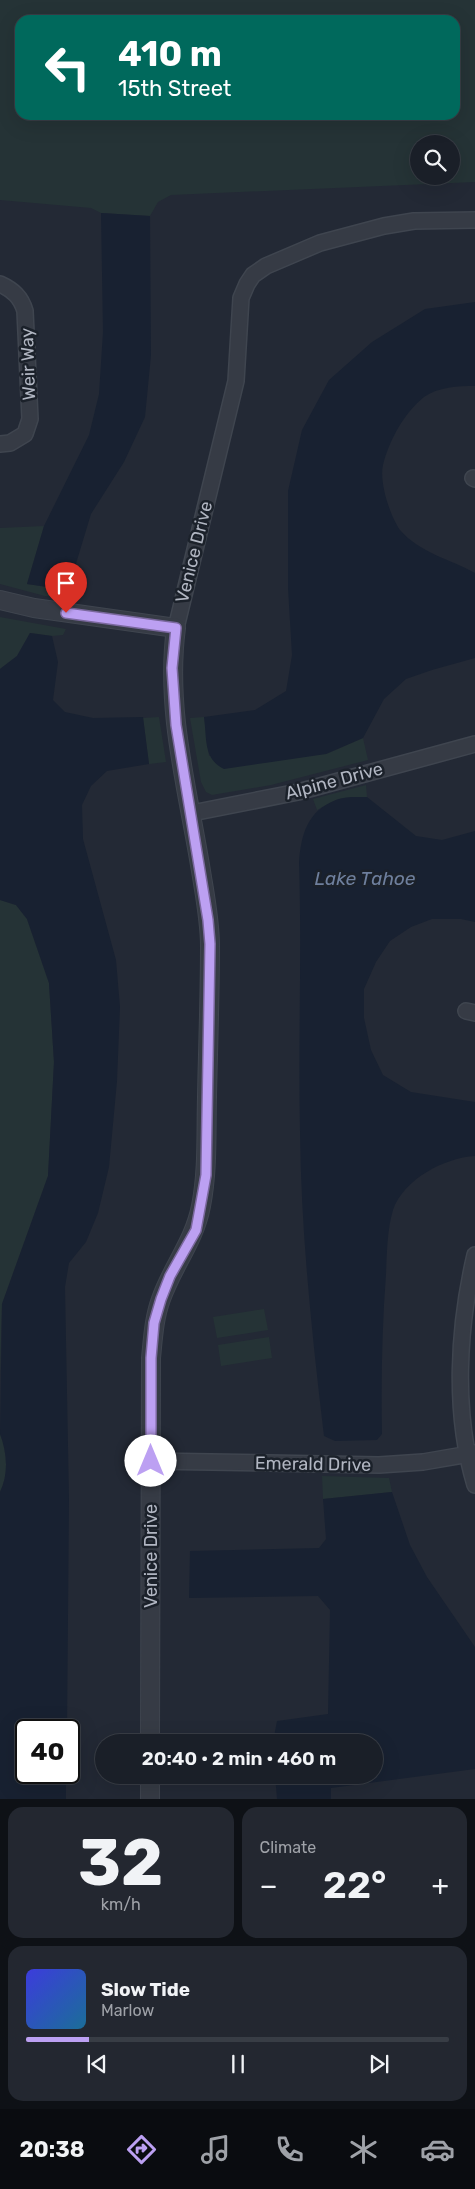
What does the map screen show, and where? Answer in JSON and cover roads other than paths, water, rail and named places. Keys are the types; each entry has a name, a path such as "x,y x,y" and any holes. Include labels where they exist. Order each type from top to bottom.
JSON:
{"street":[{"name":"Venice Drive","path":"150,1734 151,1358 154,1323 170,1276 196,1230 206,1175 210,944 192,813 181,764 173,695 172,668 176,628 236,381 241,298 253,275 266,266 320,243 384,226 414,221 475,220"},
{"name":"Weir Way","path":"0,284 17,295 22,302 26,320 30,419 25,434 10,443 0,444"},
{"path":"0,600 34,608 176,628"},
{"name":"Alpine Drive","path":"192,813 298,792 475,744"},
{"path":"475,1254 469,1279 461,1360 462,1406 475,1485"},
{"name":"Emerald Drive","path":"151,1461 379,1465 423,1462 471,1454"},
{"path":"150,1784 150,1799"}],"water":[{"path":"101,213 150,216 151,355 145,417 124,462 91,514 68,590 27,584 44,526 89,435 99,394 103,332"},
{"path":"475,302 475,386 442,389 424,397 410,411 398,428 386,456 382,472 386,499 400,530 426,550 475,573 475,658 406,679 384,699 363,738 326,754 224,769 212,760 209,754 204,717 255,710 286,691 292,655 288,588 288,491 302,430 329,380 372,342 425,309"},
{"path":"30,633 52,636 58,662 53,700 65,712 93,718 143,717 149,764 107,771 91,786 82,805 83,839 116,960 120,1007 117,1081 109,1167 98,1213 86,1242 69,1263 65,1287 69,1499 67,1719 15,1719 15,1784 66,1784 66,1799 0,1799 0,1492 6,1470 4,1448 0,1434 2,1304 48,1176 54,1062 49,983 27,919 16,905 0,900 0,669 17,656"},
{"name":"Lake Tahoe","path":"367,797 416,836 442,840 475,831 475,922 461,919 432,919 411,927 390,941 376,962 364,989 364,1018 371,1050 383,1075 411,1092 475,1102 475,1156 451,1161 426,1172 406,1189 398,1199 391,1218 388,1242 382,1354 382,1434 377,1440 335,1441 324,1436 311,1322 302,1207 299,863 307,825 318,811 340,799"},
{"path":"392,1492 410,1545 427,1577 475,1647 475,1769 383,1781 383,1734 275,1734 277,1721 328,1714 330,1610 318,1596 189,1598 190,1551 319,1548 326,1539 323,1499"},
{"path":"276,1784 361,1784 331,1788 331,1799 277,1799"}]}
